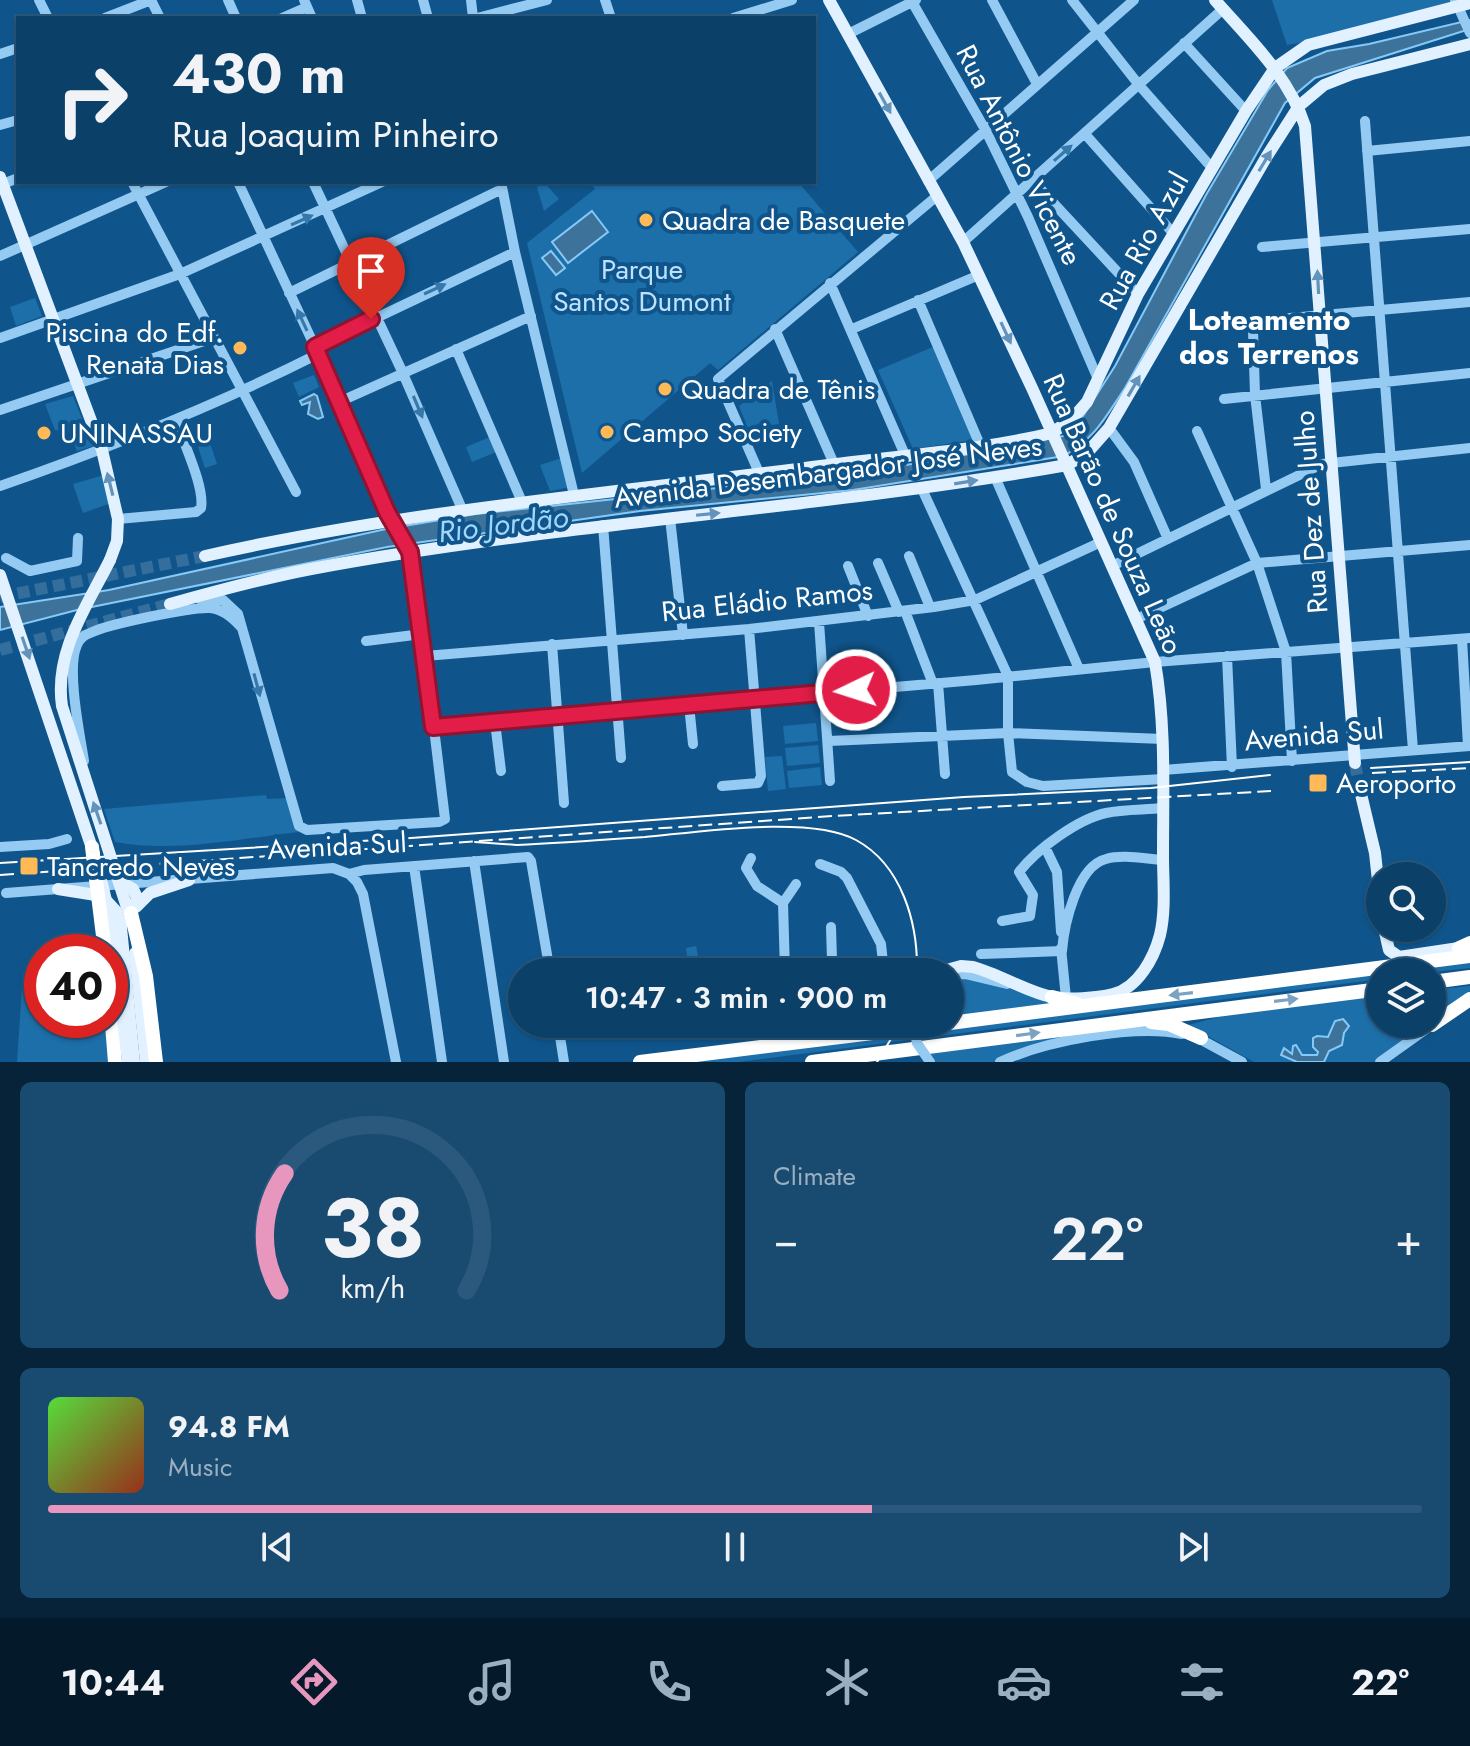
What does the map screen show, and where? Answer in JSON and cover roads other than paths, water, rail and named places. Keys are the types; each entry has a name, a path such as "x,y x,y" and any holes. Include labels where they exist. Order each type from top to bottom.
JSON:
{"highway":[{"path":"92,847 103,934"},
{"path":"132,911 146,976 156,1062"},
{"path":"964,1022 1342,973 1467,948"},
{"path":"1342,973 1399,957"},
{"path":"1446,982 1470,979"},
{"path":"822,1061 1366,991"},
{"path":"1059,997 1085,1007"},
{"path":"1446,1015 1470,999"},
{"path":"1446,1018 1470,1005"},
{"path":"1110,1022 1169,1024 1201,1038"},
{"path":"113,1038 115,1062"},
{"path":"640,1062 832,1038"},
{"path":"923,1062 931,1056 993,1038"}],"main road":[{"name":"Rua Barão de Souza Leão","path":"829,0 963,242 1155,662 1163,739 1163,860 1161,929 1148,965 1125,989 1113,994 1059,997 964,966"},
{"name":"Rua Dez de Julho","path":"1219,4 1277,70 1297,104 1308,144 1354,759"},
{"path":"1277,70 1308,45 1460,5"},
{"path":"1066,462 1087,453 1109,428 1297,104 1316,90 1342,78 1470,44"},
{"name":"Rua Rio Azul","path":"1053,435 1080,411 1138,294 1173,233 1246,111 1277,70"},
{"path":"1,182 102,450 118,519 117,541 110,560 66,648 59,688 88,787 132,911 146,1062"},
{"name":"Avenida Desembargador José Neves","path":"205,556 299,535 462,509 760,475 1053,435"},
{"name":"Avenida Desembargador José Neves","path":"174,603 308,569 408,549 922,489 1066,462"},
{"path":"0,575 92,847 112,927 134,1062"},
{"path":"1360,790 1376,862"},
{"path":"132,911 150,893 189,880"},
{"path":"124,884 136,895 126,934"},
{"path":"53,890 102,896 116,911 123,934"},
{"path":"1387,942 1389,950 1399,957 1467,948"},
{"path":"128,981 134,1062"},
{"path":"799,1042 813,1038"}],"street":[{"path":"110,16 151,0"},
{"path":"483,16 547,0"},
{"path":"740,16 792,0"},
{"path":"992,0 1037,84"},
{"path":"1072,0 1139,85 1212,168"},
{"path":"928,181 1134,0"},
{"path":"848,34 913,1"},
{"name":"Rua Antônio Vicente","path":"913,1 986,131 1098,379"},
{"path":"963,242 1139,85 1184,43 1219,4"},
{"path":"1460,5 1470,33"},
{"path":"287,16 308,8"},
{"path":"1184,43 1246,111"},
{"path":"1365,121 1413,750"},
{"path":"1085,134 1173,233"},
{"path":"1367,151 1470,141"},
{"path":"1032,180 1138,294"},
{"path":"133,184 296,492"},
{"path":"0,256 162,184"},
{"path":"239,184 392,521 408,549 433,727 1155,662 1466,638 1469,746"},
{"path":"314,184 377,316 462,509"},
{"path":"0,338 180,274 207,258 263,237 377,184"},
{"path":"289,293 502,186 574,495"},
{"path":"760,475 718,379 937,196"},
{"path":"1262,247 1470,229"},
{"path":"0,486 102,450 241,391 377,316 515,252"},
{"path":"852,329 979,275"},
{"path":"830,283 905,455"},
{"path":"918,300 980,445"},
{"path":"1266,489 1255,395 1254,325 1261,320 1470,302"},
{"path":"339,402 531,316"},
{"path":"775,329 834,464"},
{"path":"0,410 213,338"},
{"path":"456,349 522,502"},
{"path":"1224,399 1470,373"},
{"path":"118,519 199,510 202,502 176,420"},
{"path":"1109,428 1134,462 1168,539"},
{"path":"1197,431 1257,563 1286,652 1292,761"},
{"path":"1112,566 1322,464 1470,448"},
{"path":"995,477 1079,669"},
{"path":"922,489 1008,676 1008,733"},
{"path":"670,518 683,635"},
{"path":"603,525 621,758"},
{"path":"6,558 30,571 77,561 78,538"},
{"name":"Rua Eládio Ramos","path":"425,656 819,622 975,600 1101,542"},
{"path":"1136,619 1257,563 1470,545"},
{"path":"909,556 930,607"},
{"path":"878,563 935,684 944,737 945,774"},
{"path":"848,566 868,616"},
{"path":"174,603 216,599 230,604 242,627"},
{"path":"88,787 72,664 75,647 81,638 90,632 149,618 204,609 221,611 242,627"},
{"path":"819,622 830,781"},
{"name":"Avenida Sul","path":"242,627 299,826 307,830 439,822 445,815 433,727"},
{"path":"722,786 758,783 760,780 749,629"},
{"path":"366,641 422,634"},
{"path":"552,644 564,803"},
{"path":"1227,656 1232,767"},
{"path":"689,705 693,744"},
{"path":"495,722 501,771"},
{"path":"829,741 1008,733 1163,739"},
{"name":"Avenida Sul","path":"1008,733 1012,772 1035,785 1292,761 1354,759 1469,746"},
{"path":"1002,921 1030,916 1033,895 1019,872 1045,847 1094,816 1163,808"},
{"path":"0,847 46,844 67,839"},
{"path":"1045,847 1057,872 1062,951"},
{"name":"Avenida Sul","path":"2,893 333,868 349,874 528,857 548,958"},
{"path":"1059,997 1063,934 1077,889 1098,862 1117,857 1163,860"},
{"path":"751,858 746,868 753,882 783,903"},
{"path":"474,861 504,1062"},
{"path":"820,864 841,872 847,878 881,944 882,958"},
{"path":"414,866 442,1062"},
{"path":"349,874 363,894 396,1062"},
{"path":"785,958 783,903 796,884"},
{"path":"831,927 832,958"},
{"path":"981,954 1062,951"},
{"path":"964,976 1033,989"},
{"path":"1003,1061 1059,1044 1135,1032 1168,1031 1201,1038 1242,1062"},
{"path":"560,1038 564,1062"},
{"path":"797,1038 799,1042"},
{"path":"916,1038 930,1062"},
{"path":"1380,1062 1414,1038"}],"water":[{"name":"Rio Jordão","path":"1470,20 1470,29 1315,78 1285,103 1125,388 1092,434 1064,456 853,490 640,511 387,547 77,610 0,630 0,607 109,590 386,529 476,514 928,462 1063,436 1076,427 1115,366 1206,195 1268,90 1287,68 1327,51"},
{"path":"592,211 608,232 568,263 552,242"},
{"path":"551,251 565,268 556,275 542,258"},
{"path":"314,394 323,417 318,419 308,414 310,402 302,405 300,401"},
{"path":"1343,1019 1349,1026 1342,1045 1329,1051 1324,1062 1297,1062 1281,1055 1284,1048 1292,1054 1296,1045 1302,1055 1317,1055 1313,1038 1328,1037 1335,1021"}],"tunnel":[{"path":"0,597 205,556"},
{"path":"0,650 170,604"},
{"path":"1355,763 1360,790"}],"tram line":[{"path":"1371,768 1470,762"},
{"path":"0,863 411,838 964,797 1151,788 1270,775"},
{"path":"475,842 517,845 754,827 812,828 836,832 872,851 896,880 910,915 917,958"},
{"path":"877,1062 892,1038"}],"railway":[{"path":"1372,773 1470,768"},
{"path":"0,875 833,816 1271,791"}],"place":[{"name":"Quadra de Basquete","path":"646,220"},
{"name":"Piscina do Edf. Renata Dias","path":"240,348"},
{"name":"Quadra de Tênis","path":"665,389"},
{"name":"Campo Society","path":"607,432"},
{"name":"UNINASSAU","path":"44,433"},
{"name":"Aeroporto","path":"1318,783"},
{"name":"Tancredo Neves","path":"29,866"}],"district":[{"name":"Loteamento dos Terrenos","path":"1269,336"}],"park label":[{"name":"Parque Santos Dumont","path":"642,285"}]}
